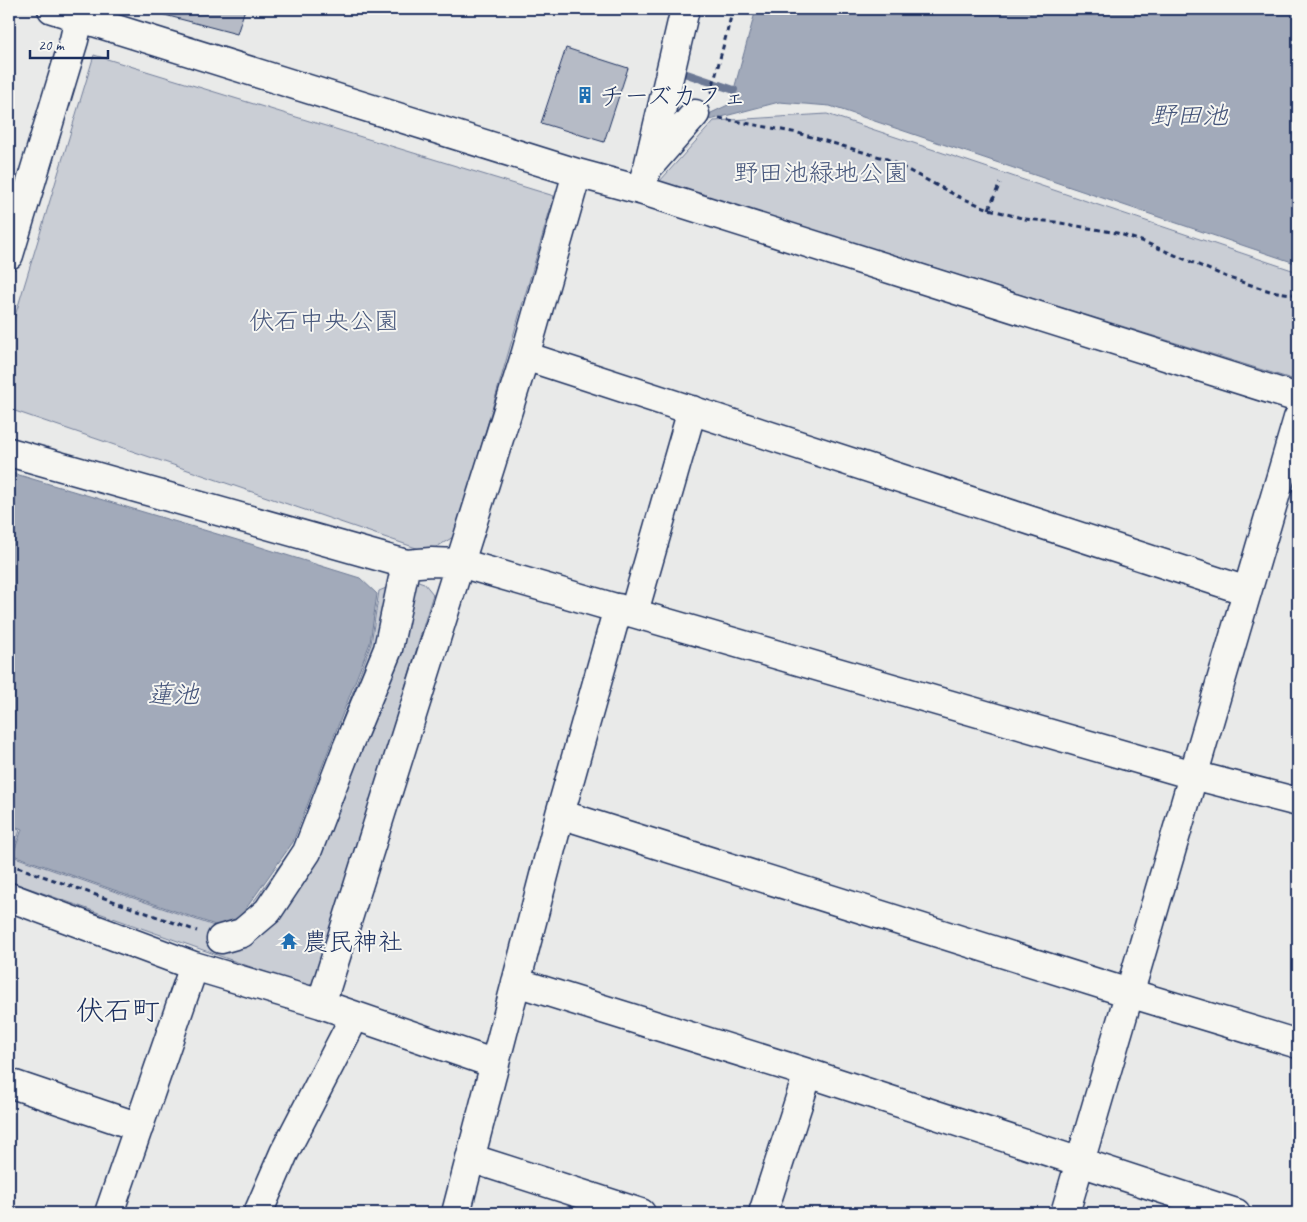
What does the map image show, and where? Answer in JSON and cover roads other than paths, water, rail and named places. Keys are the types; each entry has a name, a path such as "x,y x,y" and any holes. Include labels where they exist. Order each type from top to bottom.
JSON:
{"street":[{"path":"52,9 80,13 577,173 644,178 1298,398"},
{"path":"644,178 685,9"},
{"path":"9,255 80,13"},
{"path":"644,178 695,114"},
{"path":"321,1004 524,356 577,173"},
{"path":"524,356 1247,591"},
{"path":"456,1213 560,814 692,410"},
{"path":"1065,1213 1298,418"},
{"path":"9,452 406,564 431,562 460,563 1193,775 1298,802"},
{"path":"209,935 242,933 268,911 307,852 388,649 406,564"},
{"path":"560,814 1129,993 1298,1044"},
{"path":"9,897 194,966 321,1004 495,1064"},
{"path":"109,1213 194,966"},
{"path":"516,982 808,1073 1236,1213"},
{"path":"258,1213 284,1154 355,1016"},
{"path":"763,1213 808,1073"},
{"path":"9,1083 139,1127"},
{"path":"470,1158 641,1213"}],"water":[{"name":"野田池","path":"756,9 1298,9 1298,264 830,106 779,102 710,120 709,114 730,104"},
{"name":"蓮池","path":"9,472 360,578 377,594 370,643 293,842 240,917 218,926 13,855 22,829 9,824"}],"waterway":[{"path":"678,71 734,90"}],"place":[{"name":"チーズカフェ","path":"585,95"},
{"name":"農民神社","path":"289,941"}],"district":[{"name":"伏石町","path":"118,1010"}],"park label":[{"name":"野田池緑地公園","path":"821,172"},
{"name":"伏石中央公園","path":"324,320"}]}
